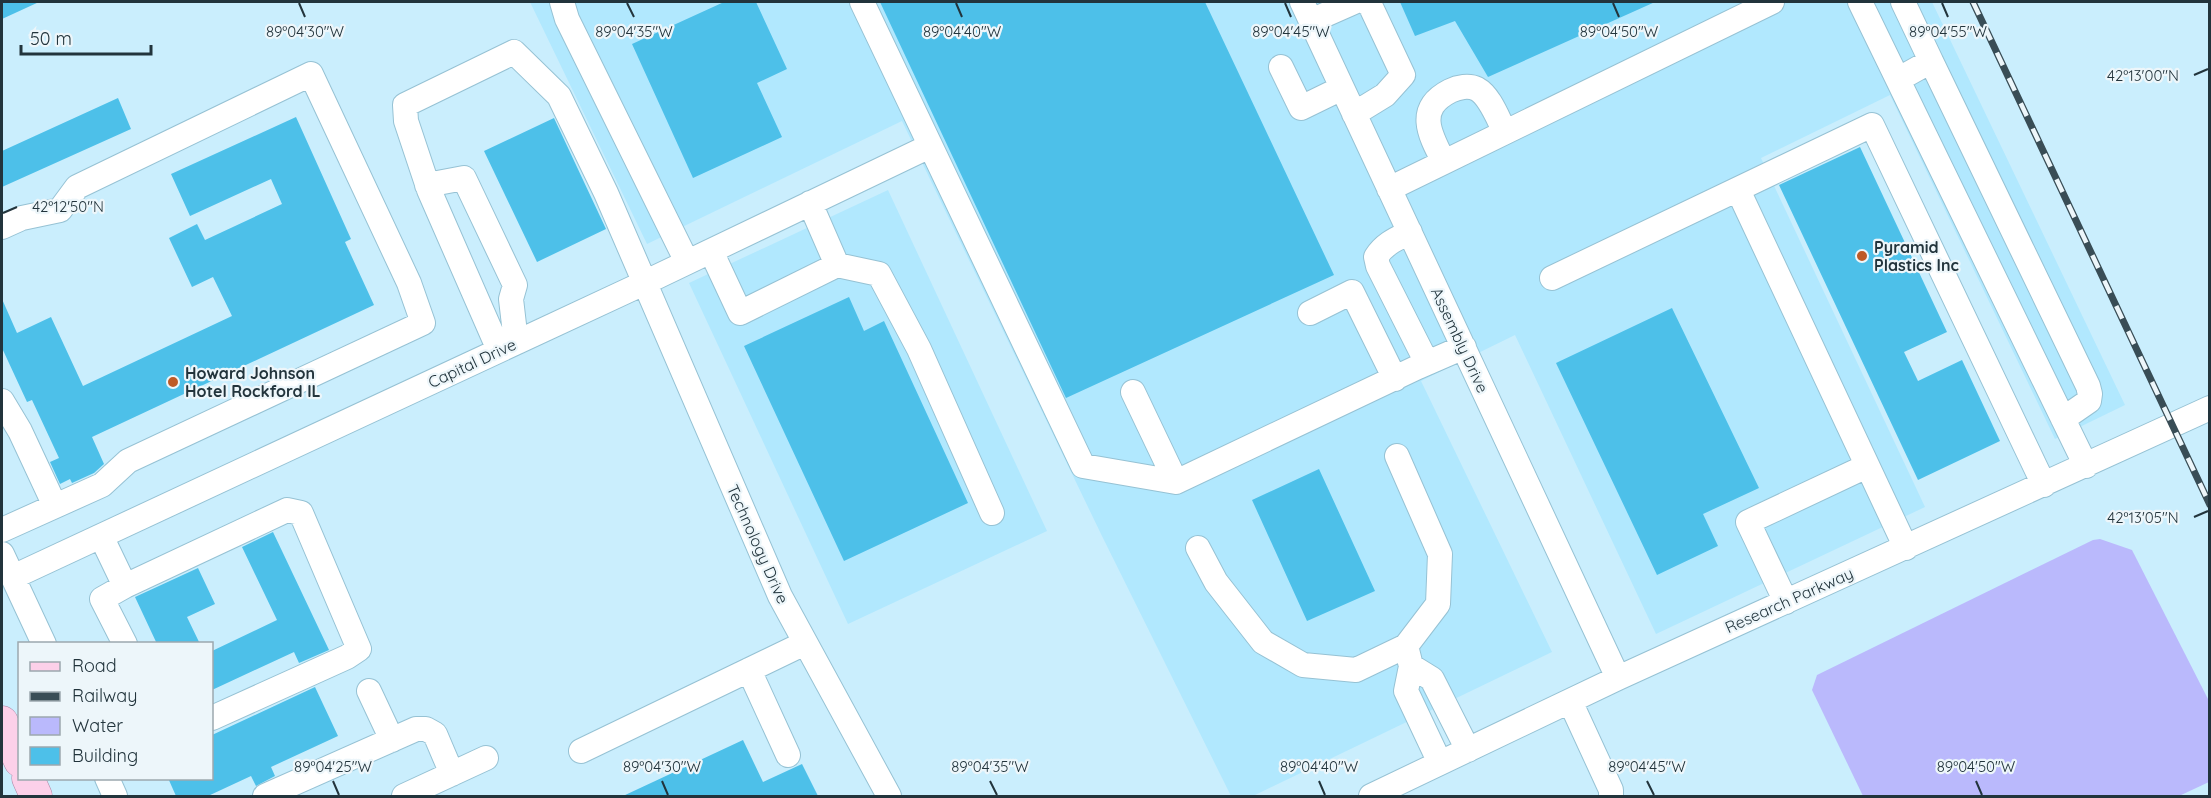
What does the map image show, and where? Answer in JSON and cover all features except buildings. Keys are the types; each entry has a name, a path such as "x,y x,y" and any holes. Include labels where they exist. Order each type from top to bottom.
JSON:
{"main road":[{"path":"2,722 18,757"},
{"path":"29,780 36,796"}],"street":[{"path":"562,2 567,19 687,262"},
{"path":"862,2 1083,466 1176,482 1464,347"},
{"path":"1306,11 1354,2"},
{"path":"1354,114 1385,95 1403,75 1370,5 1365,2"},
{"path":"1389,189 1772,2"},
{"path":"1860,2 2086,466"},
{"path":"1903,2 2088,386 2089,401 2063,418"},
{"name":"Assembly Drive","path":"1306,11 1617,678"},
{"name":"Technology Drive","path":"427,185 406,121 405,105 514,52 559,96 606,193 780,596 889,796"},
{"path":"1899,79 1931,61"},
{"path":"1281,67 1301,108 1342,88"},
{"path":"2,227 22,218 60,210 77,187 311,74 409,284 423,323 128,461 102,485 2,530"},
{"path":"1444,162 1429,133 1428,117 1432,106 1441,96 1454,89 1467,87 1476,89 1485,96 1505,132"},
{"path":"1552,279 1872,125 2044,485"},
{"name":"Capital Drive","path":"13,577 644,283 930,146"},
{"path":"464,178 515,285 511,299 508,346 427,185 464,178"},
{"path":"1738,190 1906,548"},
{"path":"810,204 837,265"},
{"path":"1410,232 1380,250 1376,258 1427,363"},
{"path":"711,251 740,313 837,265 879,274 919,349 992,513"},
{"path":"1310,313 1352,292 1395,379"},
{"path":"1133,392 1176,482"},
{"path":"2,401 20,431 55,506"},
{"name":"Research Parkway","path":"1371,796 1617,678 2210,408"},
{"path":"1397,456 1440,554 1438,604 1408,656 1406,691 1440,763"},
{"path":"1786,602 1748,522 1868,466"},
{"path":"124,642 102,599 287,510 300,513 359,648 347,657 213,718"},
{"path":"101,536 125,586"},
{"path":"1198,548 1216,582 1263,642 1303,665 1356,670 1408,656"},
{"path":"2,554 43,642"},
{"path":"581,750 805,643"},
{"path":"1408,656 1432,679 1468,750"},
{"path":"749,670 788,755"},
{"path":"369,691 392,740"},
{"path":"1570,701 1611,790 1611,796"},
{"path":"265,796 416,729 426,729 435,734 452,774"},
{"path":"404,796 486,758"},
{"path":"108,780 115,796"}],"shaded area":[{"path":"530,2 1932,2 2125,405 2055,439 1890,95 1761,158 1925,507 1656,634 1515,335 1421,381 1552,652 1253,796 1231,796 1101,534 902,121 647,244"},
{"path":"888,190 1047,531 848,624 689,283"}],"water":[{"path":"2100,539 2132,550 2209,701 2209,782 2179,796 1863,796 1812,690 1817,675 2093,540"}],"railway":[{"path":"1973,2 2210,505"}],"place":[{"name":"Pyramid Plastics Inc","path":"1862,256"},
{"name":"Howard Johnson Hotel Rockford IL","path":"173,382"}]}
